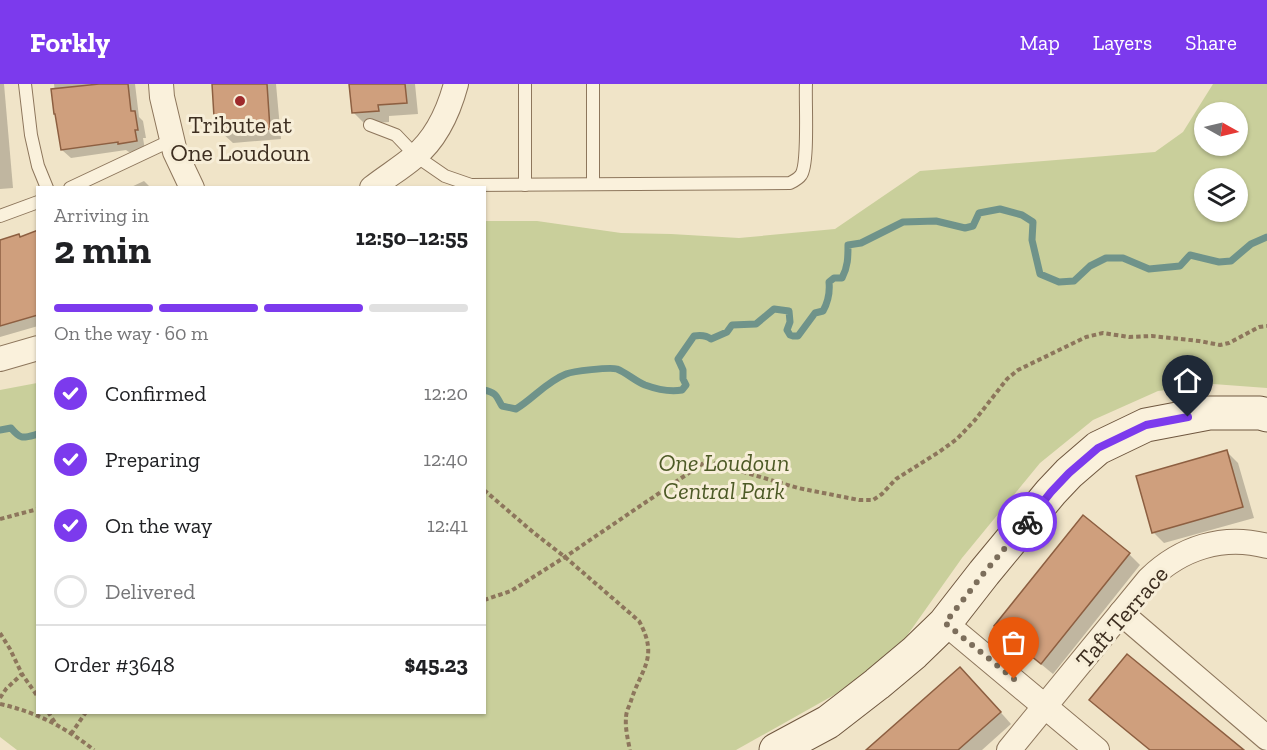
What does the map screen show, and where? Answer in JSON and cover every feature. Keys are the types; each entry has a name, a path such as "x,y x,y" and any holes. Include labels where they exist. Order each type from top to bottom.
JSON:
{"street":[{"path":"161,84 175,152 191,186"},
{"path":"375,186 416,156 430,139 446,115 456,84"},
{"path":"0,359 36,349"},
{"path":"776,750 828,722 914,653 945,623 1051,492 1098,448 1146,425 1209,413 1267,415"},
{"name":"Taft Terrace","path":"1009,750 1161,567 1178,556 1221,541 1242,541 1267,546"},
{"path":"1121,613 1267,738"},
{"path":"945,623 1097,750"}],"lane":[{"path":"26,84 31,135 38,166 46,186"},
{"path":"525,84 525,185"},
{"path":"593,84 593,184"},
{"path":"370,125 396,135 416,156 445,176 471,185 790,183 801,176 806,156 806,84"},
{"path":"74,186 172,140"},
{"path":"0,216 36,203"}],"path":[{"path":"486,599 511,591 705,462 798,488 859,500 873,500 896,479 957,439 1007,379 1018,370 1086,337 1103,333 1129,337 1162,336 1220,345 1229,343 1259,327 1267,326"},
{"path":"486,492 639,621 646,633 649,646 647,663 631,698 626,718 630,750"},
{"path":"0,519 36,510"},
{"path":"0,633 22,674 36,694"},
{"path":"0,698 22,674"},
{"path":"0,704 34,714 56,724 94,750"},
{"path":"49,714 56,724"},
{"path":"71,734 85,714"}],"green space":[{"name":"One Loudoun Central Park","path":"1213,84 1267,84 1267,388 1213,384 1158,391 1093,420 1040,463 962,558 906,637 862,675 834,695 736,750 17,750 0,737 0,390 36,383 36,714 486,714 486,221 537,221 621,233 739,238 835,229 920,171 1155,152 1183,132 1194,114 1194,156 1248,156 1248,102 1202,102"}],"building":[{"path":"99,84 128,84 131,111 135,111 138,130 135,130 137,141 61,150 51,89"},
{"name":"Tribute at One Loudoun","path":"212,84 267,84 270,129 220,133 219,117 214,117"},
{"name":"Tribute at One Loudoun","path":"349,84 405,84 407,103 378,105 379,111 352,113"},
{"path":"36,231 36,316 0,326 0,240 19,234 20,237"},
{"path":"1227,450 1243,507 1152,533 1136,476"},
{"path":"1083,515 1130,553 1041,664 994,626"},
{"path":"1127,654 1244,750 1150,750 1089,700"},
{"path":"960,667 1001,712 958,750 866,750"}],"waterway":[{"path":"486,390 494,394 502,406 516,409 552,381 566,374 607,369 617,369 641,383 659,389 682,390 686,385 678,359 694,336 711,339 727,332 732,325 756,324 774,309 789,311 790,322 787,330 790,335 798,336 815,313 823,311 828,297 829,282 834,278 842,278 847,266 848,245 861,243 903,222 936,221 965,228 973,226 979,213 1000,209 1022,215 1033,222 1032,240 1040,274 1059,282 1074,281 1090,266 1106,258 1123,258 1149,269 1180,266 1190,255 1219,262 1231,261 1251,244 1267,237"},
{"path":"0,430 11,428 17,435 23,437 36,434"}],"way so far":[{"path":"1014,679 945,623 1027,522"}],"place":[{"name":"Tribute at One Loudoun","path":"240,101"}],"route":[{"path":"1027,522 1069,473 1098,448 1146,425 1188,417"}]}
